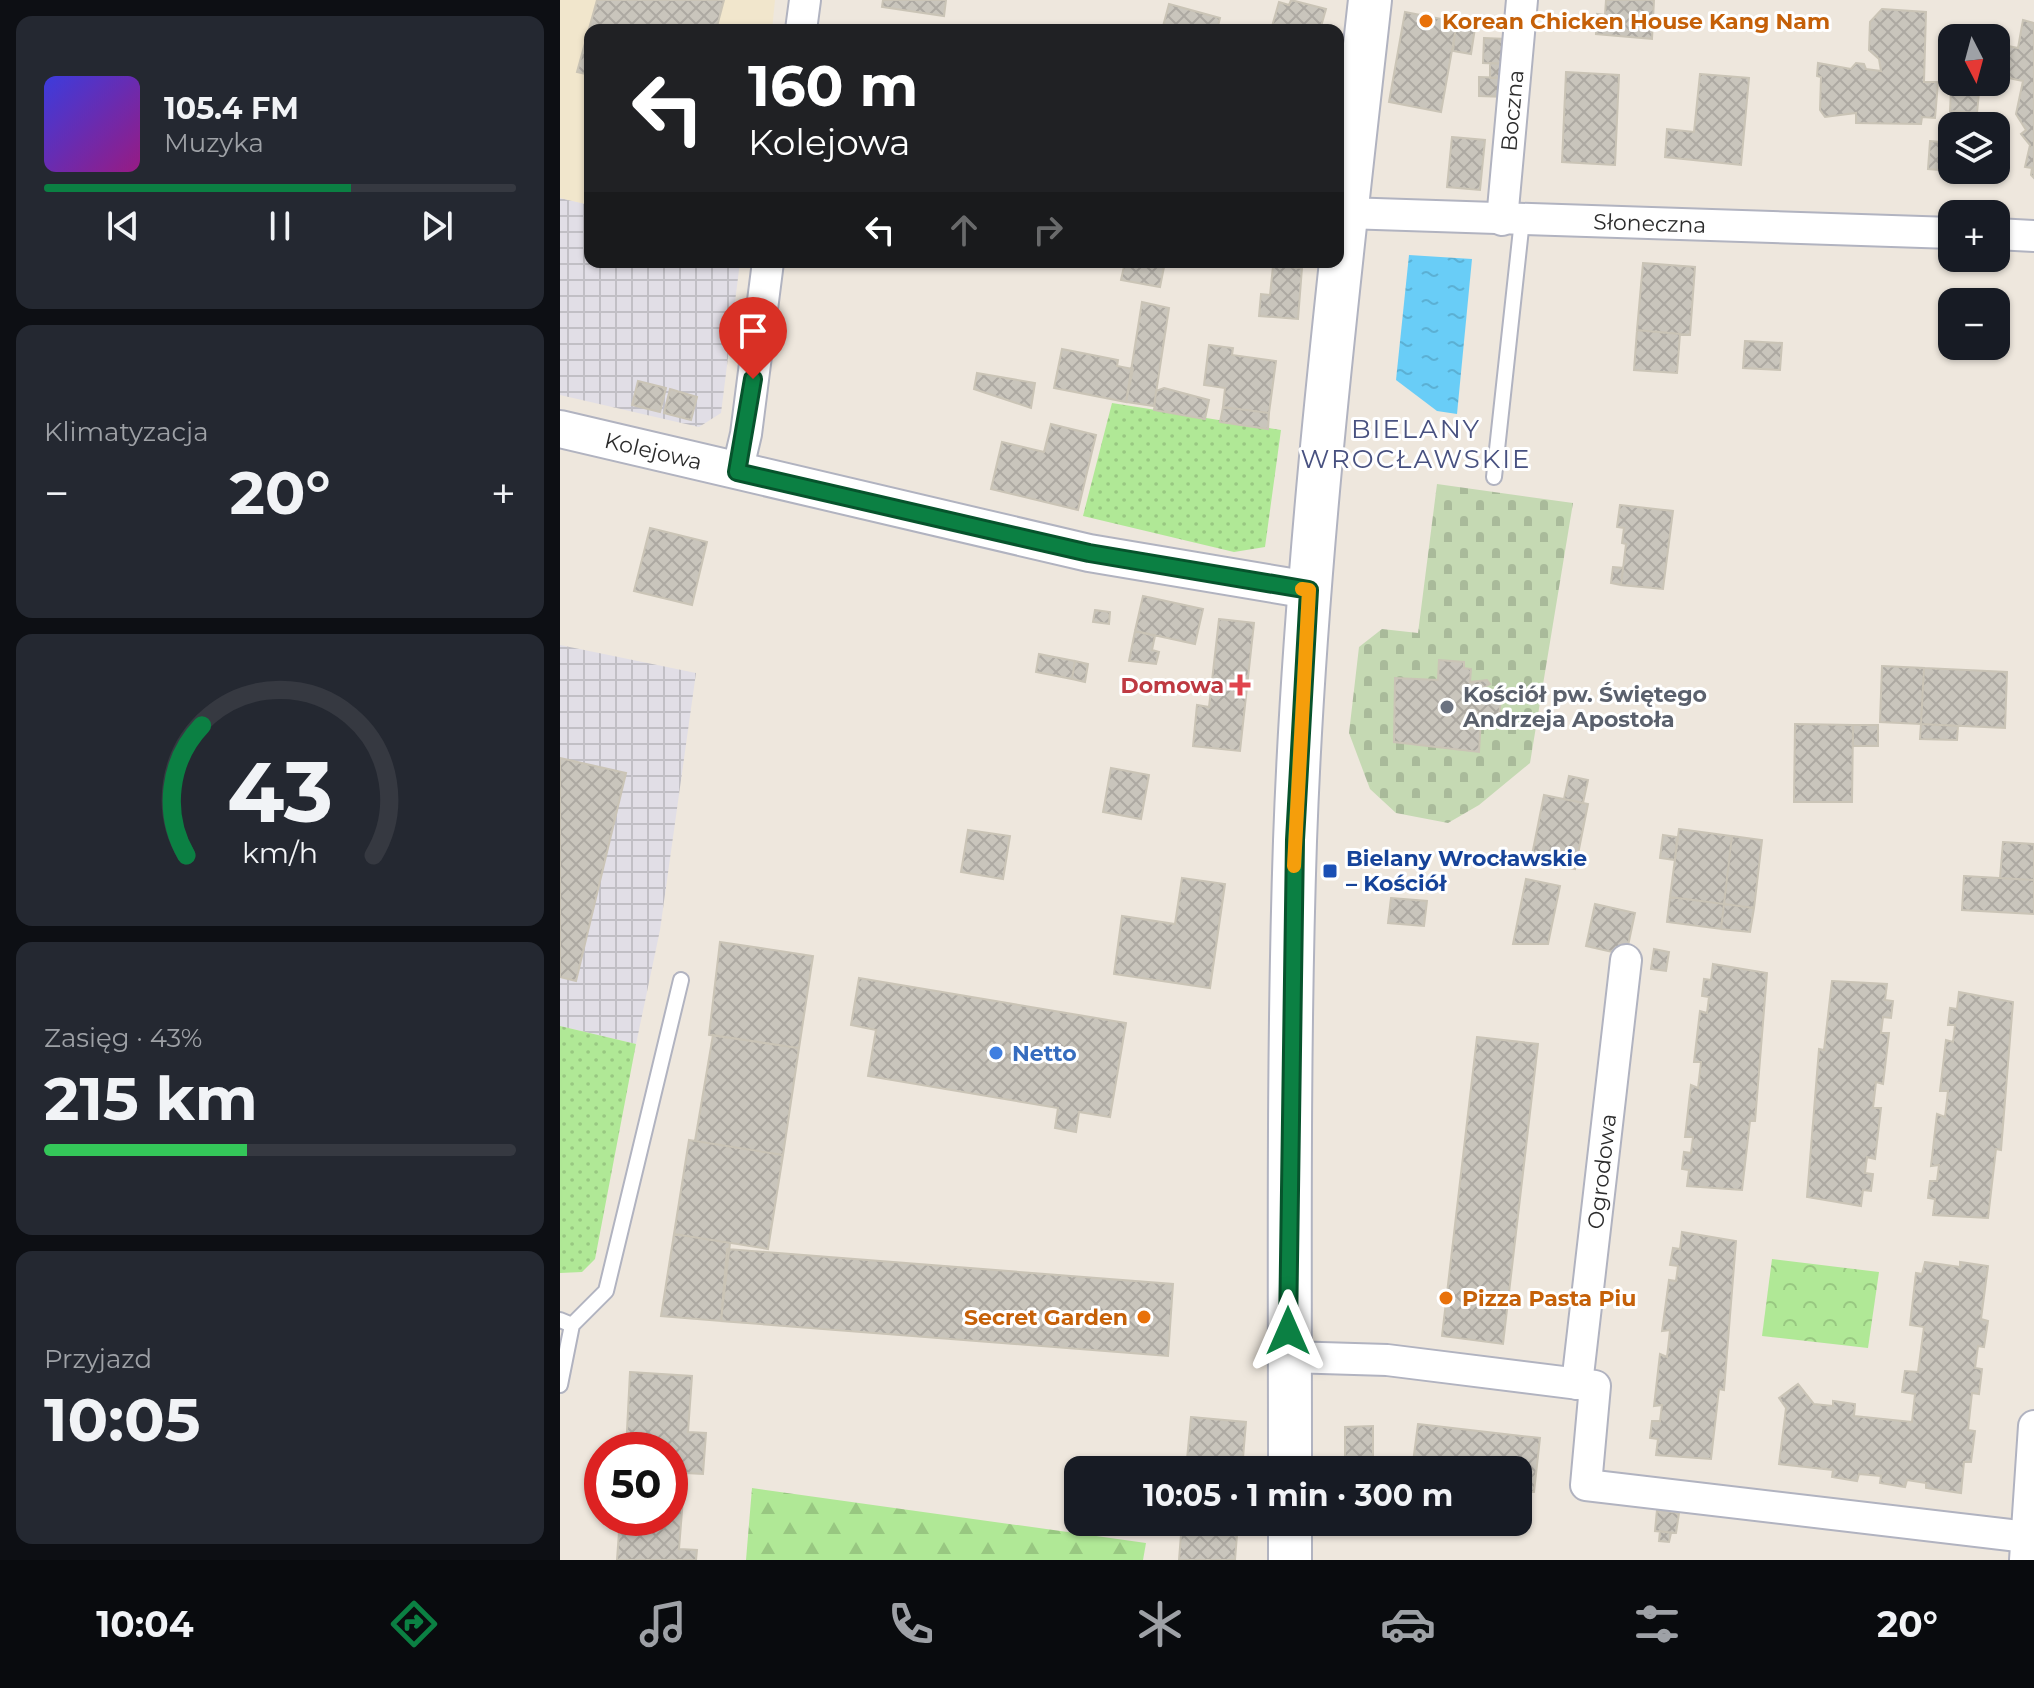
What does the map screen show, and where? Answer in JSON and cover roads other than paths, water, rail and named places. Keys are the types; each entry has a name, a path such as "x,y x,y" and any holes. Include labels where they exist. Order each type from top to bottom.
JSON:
{"main road":[{"path":"1344,233 1370,0"},
{"path":"1290,1456 1295,840 1309,590 1341,268"},
{"path":"1290,1536 1290,1560"}],"street":[{"path":"802,24 805,0"},
{"name":"Boczna","path":"1512,220 1522,0"},
{"name":"Słoneczna","path":"1346,213 1938,233"},
{"path":"2010,235 2034,236"},
{"path":"737,472 746,434 767,268"},
{"name":"Kolejowa","path":"560,429 1089,553 1309,590"},
{"name":"Ogrodowa","path":"1577,1384 1626,960"},
{"path":"1289,1357 1387,1360 1595,1386 1586,1485 2026,1548 2034,1426"}],"lane":[{"path":"1494,477 1512,220"},
{"path":"560,1385 566,1322 606,1291 681,980"}],"water":[{"path":"1409,255 1472,259 1457,414 1437,411 1396,380"}],"place":[{"name":"Korean Chicken House Kang Nam","path":"1426,21"},
{"name":"Domowa","path":"1240,685"},
{"name":"Kościół pw. Świętego Andrzeja Apostoła","path":"1447,707"},
{"name":"Bielany Wrocławskie – Kościół","path":"1330,871"},
{"name":"Netto","path":"996,1053"},
{"name":"Pizza Pasta Piu","path":"1446,1298"},
{"name":"Secret Garden","path":"1144,1317"}],"district":[{"name":"BIELANY WROCŁAWSKIE","path":"1416,444"}]}
